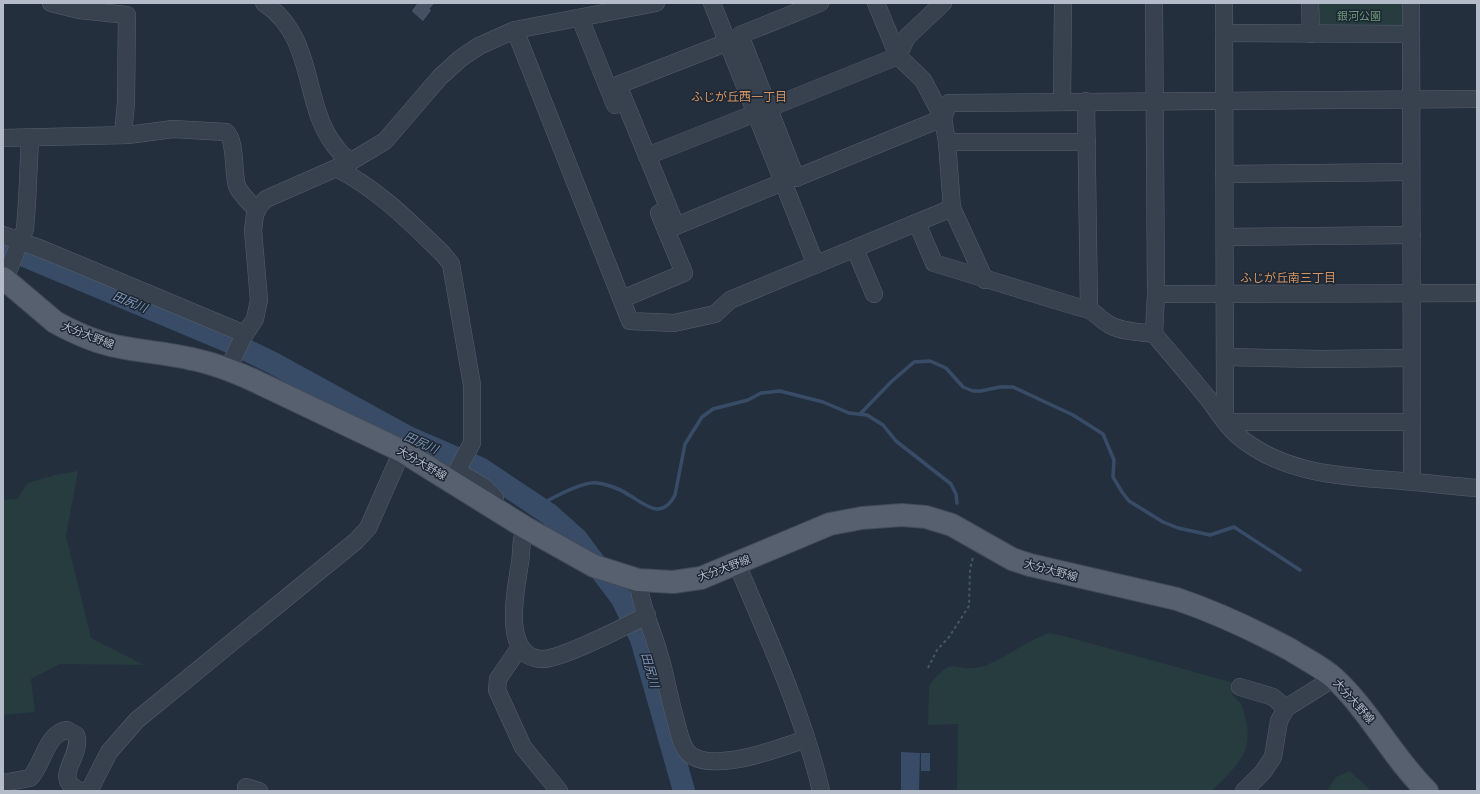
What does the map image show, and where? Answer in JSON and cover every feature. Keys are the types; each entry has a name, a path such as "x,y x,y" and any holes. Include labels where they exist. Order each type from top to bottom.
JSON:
{"main road":[{"name":"大分大野線","path":"6,274 54,322 82,335 120,347 193,359 231,363 402,451 496,507 526,528 594,566 629,577 673,582 701,578 737,564 818,528 840,522 902,515 926,517 952,525 1012,559 1030,565 1177,600 1224,616 1277,642 1311,662 1334,678 1364,711 1427,791"}],"street":[{"path":"51,3 79,10 127,15 126,102 123,135"},
{"path":"264,3 281,18 293,34 302,53 326,131 343,165 385,200 443,254 451,264 472,385 471,446 457,471 484,487 495,498 496,507"},
{"path":"231,363 244,336 252,324 259,305 253,239 253,220 262,202 270,197 343,165 385,141 440,77 461,58 479,46 515,30 580,18 630,5 656,3"},
{"path":"712,3 728,42 796,178 943,118 950,102 1477,100"},
{"path":"816,265 783,182 740,35 820,3"},
{"path":"876,3 898,56 923,80 943,118 947,142 952,208 985,280"},
{"path":"647,156 898,56 907,37 943,3"},
{"path":"1062,102 1063,3"},
{"path":"1154,3 1156,101 1156,294 1154,334"},
{"path":"1224,3 1225,422"},
{"path":"1310,3 1310,34"},
{"path":"1411,3 1412,481"},
{"path":"580,18 684,273 622,299"},
{"path":"515,30 630,321 674,323 716,314 730,300 952,208"},
{"path":"1224,33 1411,34"},
{"path":"728,42 618,85 676,226 783,182"},
{"path":"1086,101 1089,308"},
{"path":"3,138 123,135 169,129 226,132 230,139 237,185 244,197 257,210"},
{"path":"6,274 24,229 28,204 30,138"},
{"path":"947,142 1087,142"},
{"path":"1224,174 1411,172"},
{"path":"917,223 934,263 985,280 1078,307 1089,308 1110,325 1127,330 1154,334 1207,397 1225,422 1236,433 1256,449 1285,463 1319,472 1343,476 1477,488"},
{"path":"1224,237 1412,234"},
{"path":"3,235 244,336"},
{"path":"855,249 874,294"},
{"path":"1156,294 1477,292"},
{"path":"1225,357 1320,359 1412,358"},
{"path":"1225,422 1412,422"},
{"path":"88,791 109,752 136,720 356,540 368,528 402,451"},
{"path":"526,528 522,536 512,608 515,630 520,647 528,655 540,659 552,658 603,637 647,615"},
{"path":"737,564 781,669 815,764 821,791"},
{"path":"629,577 639,591 684,747 691,756 709,760 731,760 762,754 806,739"},
{"path":"520,647 498,679 497,690 523,747 559,791"},
{"path":"1244,791 1263,772 1273,757 1279,721 1286,708 1334,678"},
{"path":"1240,687 1273,697 1286,708"},
{"path":"3,784 25,786 33,776 54,738 62,731 67,730 76,735 78,742 67,774 67,780 70,786 81,791"},
{"path":"246,791 246,787 259,791"}],"path":[{"path":"928,668 937,650 948,637 969,606 970,569 974,553"}],"green space":[{"name":"銀河公園","path":"1313,3 1406,3 1406,26 1317,29"},
{"path":"78,471 66,536 91,638 144,665 60,664 31,679 35,712 3,715 3,500 17,499 28,483 55,475"},
{"path":"1050,633 1234,683 1232,695 1242,706 1248,733 1247,743 1240,760 1212,791 957,791 958,724 928,725 929,686 937,675 944,669 955,666 974,668 984,666 1041,636"},
{"path":"1350,771 1371,791 1327,791 1336,777"}],"water":[{"path":"901,752 920,753 919,791 901,791"},
{"path":"921,753 930,753 930,771 921,771"}],"building":[{"path":"417,3 435,3 430,9 432,10 423,22 411,11"}],"waterway":[{"name":"田尻川","path":"3,247 232,343 273,363 406,436 480,468 549,514 577,539 622,599 641,639 684,791"},
{"path":"860,414 891,382 914,362 930,361 946,368 963,387 973,391 1000,387 1013,387 1073,415 1103,434 1114,460 1113,477 1129,501 1163,522 1178,528 1210,535 1234,527 1300,570"},
{"path":"537,506 575,488 591,483 597,483 618,489 648,506 659,509 665,507 670,503 675,495 685,444 702,417 713,409 748,400 761,393 780,391 823,402 849,413 867,415 883,425 896,441 951,484 956,494 957,503"}],"district":[{"name":"ふじが丘西一丁目","path":"739,97"},
{"name":"ふじが丘南三丁目","path":"1288,278"}]}
